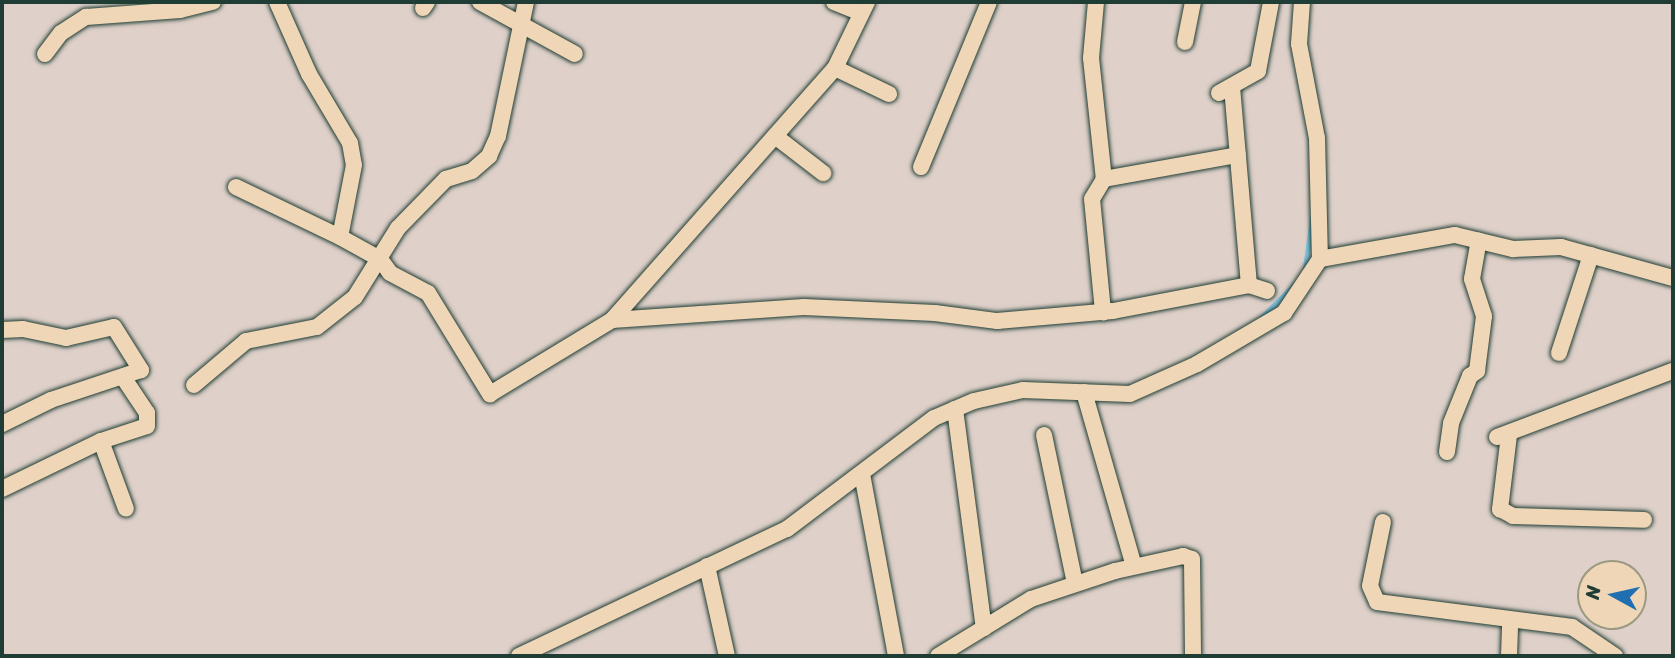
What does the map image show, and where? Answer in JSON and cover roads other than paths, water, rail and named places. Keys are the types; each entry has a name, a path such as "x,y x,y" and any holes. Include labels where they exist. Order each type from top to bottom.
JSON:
{"street":[{"path":"45,54 61,33 86,10 180,10 213,2"},
{"path":"277,2 309,74 351,143 354,165 340,237"},
{"path":"480,2 575,54"},
{"path":"194,385 246,341 317,327 355,297 398,228 446,179 472,171 489,156 498,136 526,2"},
{"path":"236,187 380,259 390,273 428,293 490,394 611,320 835,68 864,7 834,2"},
{"path":"921,167 989,2"},
{"path":"1096,2 1091,58 1104,178 1092,199 1103,312"},
{"path":"1185,43 1193,2"},
{"path":"1249,285 1238,155 1226,90 1258,71 1270,2"},
{"path":"519,656 787,529 934,418 955,409 1023,390 1130,394 1247,336 1284,313 1320,259 1317,138 1299,44 1302,2"},
{"path":"835,68 889,94"},
{"path":"775,136 823,173"},
{"path":"1104,178 1238,155"},
{"path":"1320,259 1455,235 1513,248 1561,247 1673,278"},
{"path":"1447,452 1451,423 1470,376 1477,371 1484,316 1472,279 1479,241"},
{"path":"1559,353 1591,256"},
{"path":"611,320 804,307 935,313 997,321 1103,312 1249,285 1267,291"},
{"path":"2,330 66,338 114,327 141,370 51,400 2,424"},
{"path":"1644,520 1513,516 1500,509 1503,436 1673,371"},
{"path":"2,489 101,442 119,439 149,421 123,377"},
{"path":"1084,392 1135,566"},
{"path":"955,409 984,628"},
{"path":"1044,435 1074,583"},
{"path":"101,442 126,509"},
{"path":"862,474 897,656"},
{"path":"1383,522 1370,586 1372,597 1510,621 1572,627 1615,656"},
{"path":"938,656 1031,599 1074,583 1170,556 1192,559 1193,656"},
{"path":"707,566 727,656"},
{"path":"1509,656 1510,621"}],"waterway":[{"path":"1305,268 1312,218"},
{"path":"1262,317 1295,284"}]}
